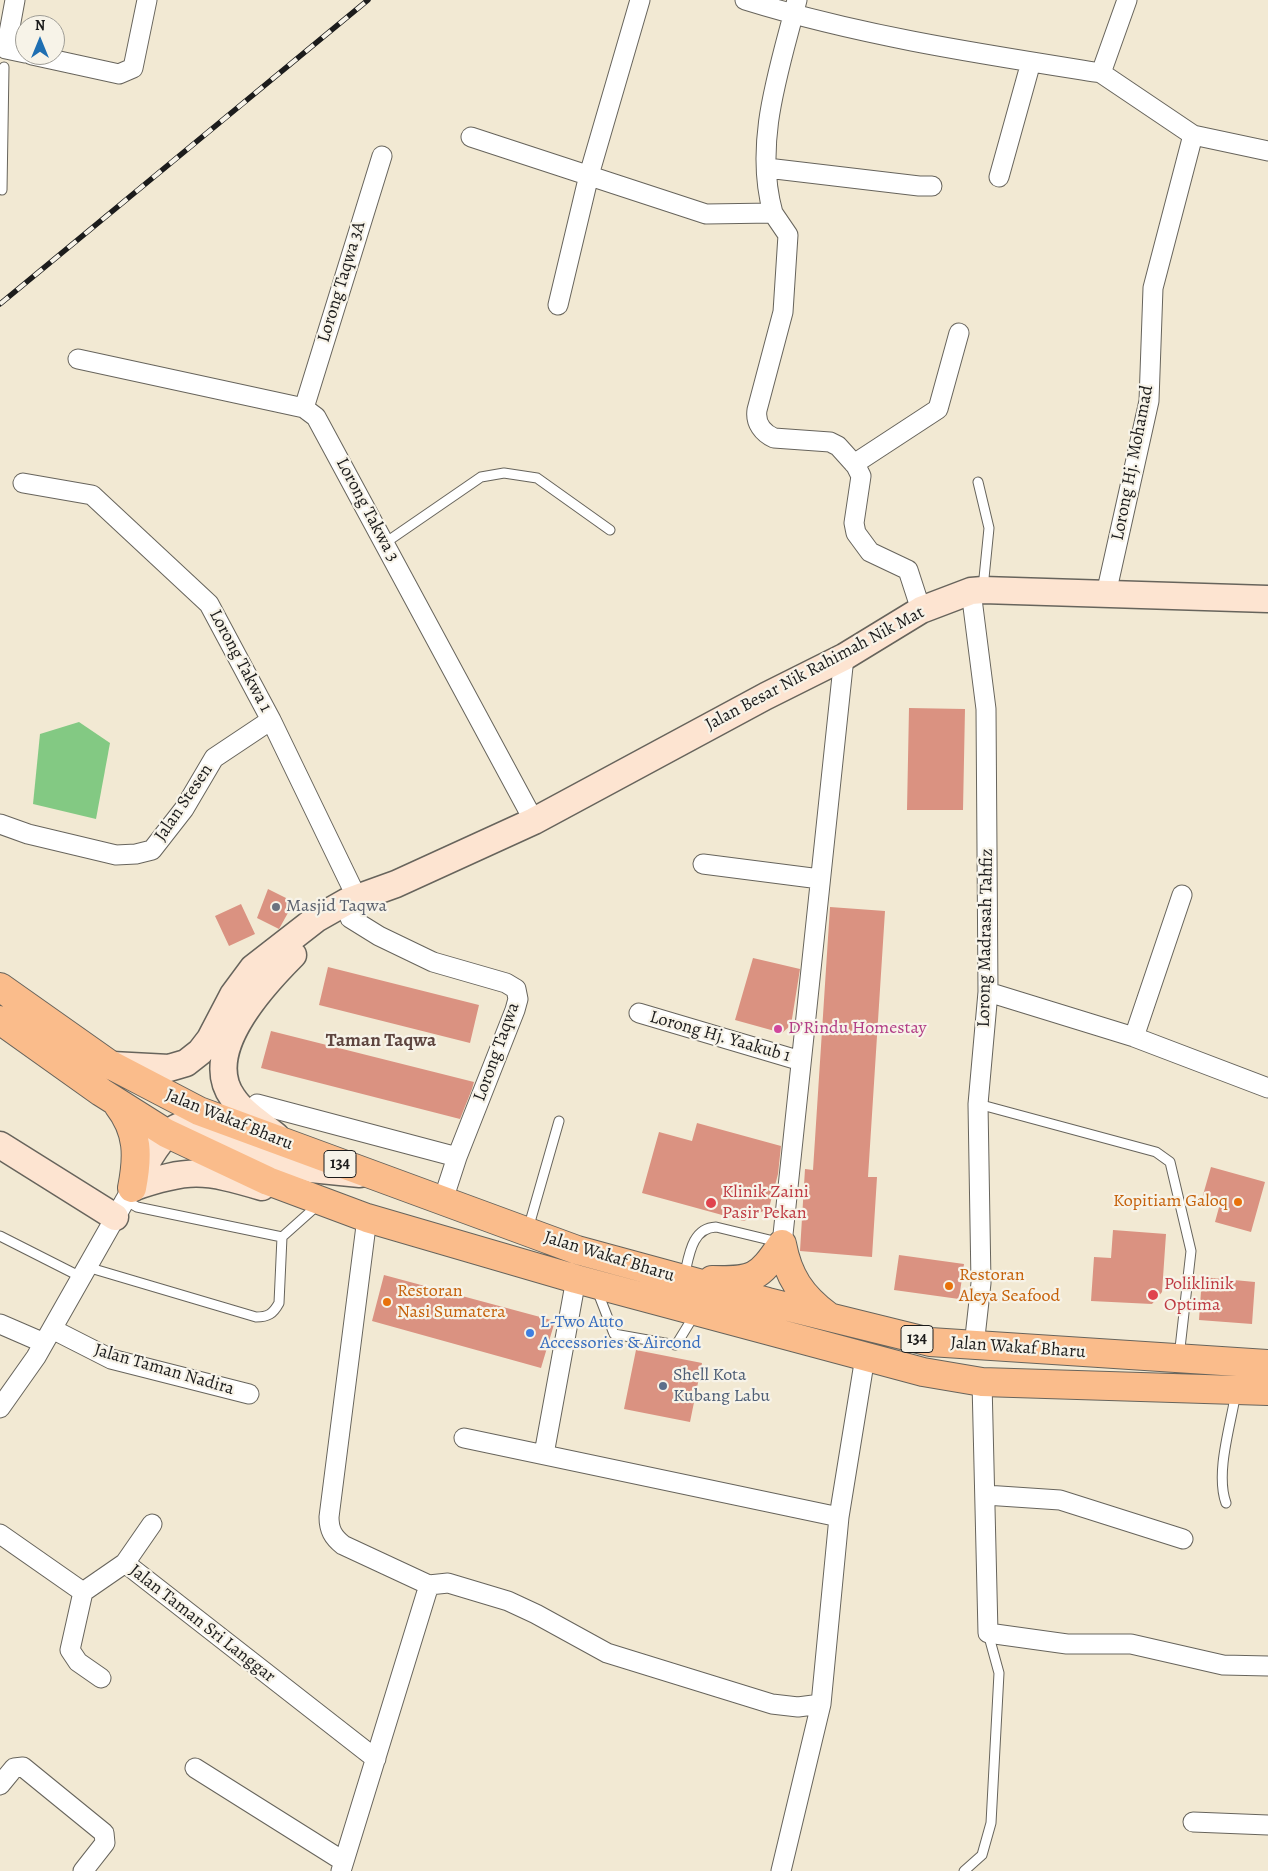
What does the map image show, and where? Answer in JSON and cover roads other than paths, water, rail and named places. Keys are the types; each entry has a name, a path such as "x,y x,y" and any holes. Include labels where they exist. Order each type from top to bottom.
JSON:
{"main road":[{"name":"Jalan Wakaf Bharu","path":"0,987 109,1064 199,1111 577,1250 683,1280 930,1342 1268,1364"},
{"name":"Jalan Wakaf Bharu","path":"0,1020 116,1102 166,1133 216,1159 321,1202 367,1218 585,1281 923,1372 982,1382 1268,1391"},
{"path":"116,1102 126,1115 134,1132 137,1165 124,1202"},
{"path":"683,1280 735,1280 752,1276 766,1268 782,1244"},
{"path":"782,1244 786,1265 796,1286 811,1303 829,1317"}],"street":[{"path":"3,61 15,0"},
{"path":"65,62 119,74 133,68 148,0"},
{"path":"558,305 589,175 640,0"},
{"path":"745,0 795,8 918,44 1101,73 1193,135 1268,151"},
{"path":"1101,73 1126,0"},
{"path":"795,8 768,116 768,194 773,213 788,235 783,312 757,410 758,422 767,434 774,438 830,442 854,464 860,476 854,524 856,533 872,553 908,570 921,610"},
{"path":"3,61 15,57"},
{"path":"998,178 1031,62"},
{"name":"Lorong Hj. Mohamad","path":"1106,594 1149,401 1154,288 1193,135"},
{"path":"471,137 706,214 773,213"},
{"name":"Lorong Taqwa 3A","path":"304,408 382,156"},
{"path":"767,168 918,186 932,186"},
{"path":"854,464 938,409 959,333"},
{"path":"78,359 304,408"},
{"name":"Lorong Takwa 3","path":"304,408 320,422 534,821"},
{"name":"Lorong Takwa 1","path":"23,483 92,495 209,604 271,720 354,908"},
{"name":"Jalan Besar Nik Rahimah Nik Mat","path":"287,1143 246,1113 233,1099 222,1074 223,1058 227,1046 250,1004 270,978 296,952 354,908 396,884 534,821 766,696 844,657 921,610 977,590 1268,599"},
{"name":"Lorong Madrasah Tahfiz","path":"974,1346 981,1283 978,1104 988,992 986,709 977,590"},
{"path":"782,1244 844,657"},
{"name":"Jalan Stesen","path":"0,824 28,834 116,855 136,854 152,850 184,809 214,758 271,720"},
{"path":"703,864 820,879"},
{"path":"1134,1037 1182,895"},
{"name":"Jalan Besar Nik Rahimah Nik Mat","path":"109,1064 169,1068 186,1063 200,1052 210,1039 233,995 253,968 316,919 354,908"},
{"name":"Lorong Taqwa","path":"354,908 380,936 433,962 506,983 516,990 518,999 515,1010 456,1158 443,1200"},
{"path":"988,992 1134,1037 1268,1088"},
{"name":"Lorong Hj. Yaakub 1","path":"639,1014 801,1061"},
{"path":"257,1104 456,1158"},
{"path":"0,1408 48,1336 124,1202 166,1133 178,1126 192,1126 312,1169 371,1175"},
{"path":"0,1145 124,1202"},
{"name":"Jalan Wakaf Bharu","path":"124,1202 167,1177 193,1172 220,1175 321,1202"},
{"path":"367,1218 329,1517 329,1528 335,1538 343,1545 429,1585 448,1583 508,1601 536,1614 607,1653 772,1704 798,1707 821,1704"},
{"path":"544,1454 585,1281"},
{"name":"Jalan Taman Nadira","path":"0,1324 48,1336 111,1358 249,1394"},
{"path":"781,1871 821,1704 839,1518 865,1357"},
{"path":"982,1382 988,1633 1067,1644 1131,1644 1223,1665 1268,1666"},
{"path":"464,1438 839,1518"},
{"path":"985,1495 1060,1500 1183,1539"},
{"path":"125,1563 152,1524"},
{"path":"0,1534 83,1592 70,1650 78,1662 101,1678"},
{"name":"Jalan Taman Sri Langgar","path":"83,1592 125,1563 376,1759"},
{"path":"195,1768 342,1866 429,1585"},
{"path":"0,1786 14,1768 23,1767 104,1833 105,1843 83,1871"},
{"path":"1193,1822 1268,1825"}],"lane":[{"path":"2,190 3,61"},
{"path":"385,543 481,477 504,473 537,478 610,530"},
{"path":"977,590 989,528 978,482"},
{"path":"978,1104 1156,1152 1170,1162 1191,1251 1179,1359"},
{"path":"528,1232 559,1121"},
{"path":"124,1202 137,1207 282,1237"},
{"path":"0,1236 84,1272 256,1317 266,1317 274,1312 279,1303 282,1237 321,1202"},
{"path":"683,1280 694,1240 699,1232 707,1228 716,1227 782,1244"},
{"path":"585,1281 614,1334 676,1345 696,1311"},
{"path":"1226,1503 1223,1494 1222,1467 1236,1390"},
{"path":"964,1871 982,1855 991,1823 999,1673 988,1633"}],"railway":[{"path":"0,304 368,0"}],"place":[{"name":"Masjid Taqwa","path":"276,907"},
{"name":"D’Rindu Homestay","path":"778,1029"},
{"name":"Kopitiam Galoq","path":"1238,1202"},
{"name":"Klinik Zaini Pasir Pekan","path":"711,1203"},
{"name":"Restoran Aleya Seafood","path":"949,1286"},
{"name":"Poliklinik Optima","path":"1153,1295"},
{"name":"Restoran Nasi Sumatera","path":"387,1302"},
{"name":"L-Two Auto Accessories & Aircond","path":"530,1333"},
{"name":"Shell Kota Kubang Labu","path":"663,1386"}],"district":[{"name":"Taman Taqwa","path":"381,1041"}]}
